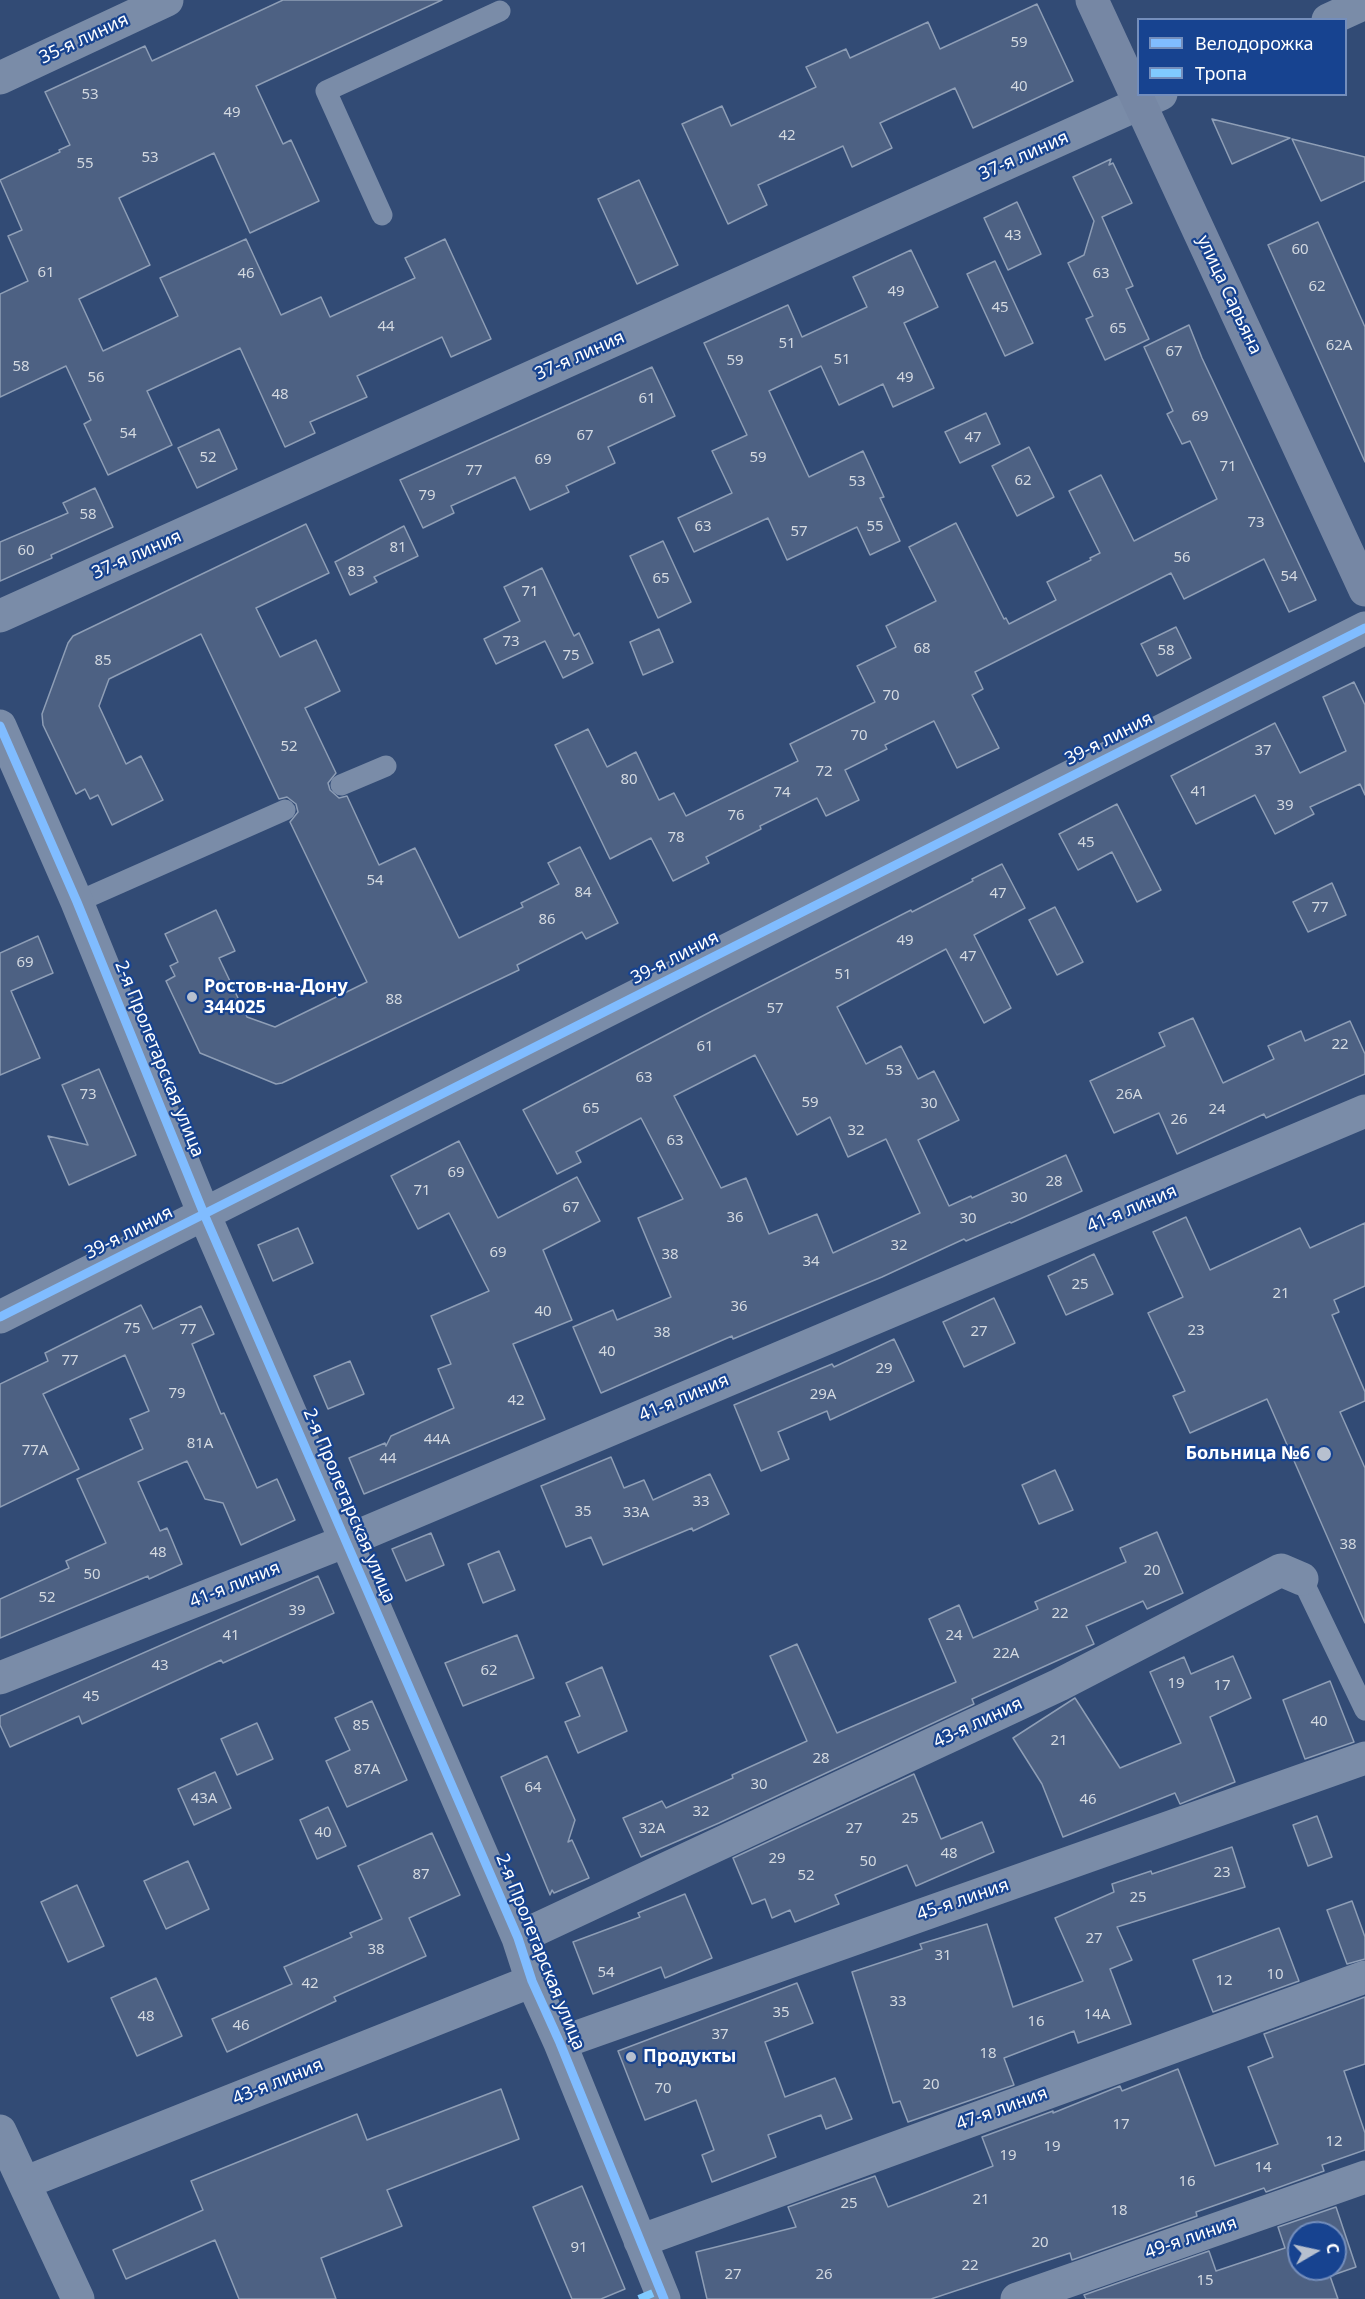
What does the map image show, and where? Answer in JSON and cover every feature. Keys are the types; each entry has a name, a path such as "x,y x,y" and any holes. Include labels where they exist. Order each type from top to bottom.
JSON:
{"main road":[{"name":"улица Сарьяна","path":"1092,0 1137,76"},
{"name":"улица Сарьяна","path":"1151,99 1365,590"}],"street":[{"name":"35-я линия","path":"0,78 167,0"},
{"path":"1332,18 1365,3"},
{"name":"37-я линия","path":"0,616 1151,99"},
{"name":"39-я линия","path":"0,1317 1365,628"},
{"name":"2-я Пролетарская улица","path":"0,726 77,902 204,1214 518,1938 532,1981 560,2043 664,2299"},
{"name":"41-я линия","path":"0,1678 346,1541 1365,1111"},
{"name":"43-я линия","path":"518,1938 1059,1685 1281,1570 1302,1579"},
{"name":"45-я линия","path":"560,2043 1365,1758"},
{"name":"47-я линия","path":"640,2241 1365,1977"},
{"name":"43-я линия","path":"24,2183 532,1981"},
{"path":"0,2130 78,2299"},
{"name":"49-я линия","path":"1017,2299 1365,2177"}],"lane":[{"path":"382,215 326,91 500,11"},
{"path":"341,785 386,766"},
{"path":"77,902 285,810"},
{"name":"43-я линия","path":"1302,1579 1365,1710"}],"building":[{"path":"283,0 442,0 256,86 283,144 291,140 319,201 250,233 214,153 119,198 150,265 79,299 103,351 178,316 160,278 246,239 281,315 321,297 330,317 415,278 405,258 445,239 491,339 451,357 442,337 357,376 367,397 310,422 315,433 285,447 240,348 147,391 172,445 108,475 84,424 91,420 66,366 0,397 0,294 28,281 8,236 22,230 0,180 70,145 45,92 145,46 152,61"},
{"path":"1037,4 1073,81 973,128 955,88 880,123 892,148 852,167 843,146 758,185 767,205 728,224 682,124 722,106 731,126 816,87 806,67 846,49 850,58 928,22 940,49"},
{"path":"1212,119 1290,138 1232,164"},
{"path":"1292,139 1365,157 1365,181 1321,201"},
{"path":"1111,159 1109,165 1113,163 1132,203 1102,217 1133,286 1126,289 1149,339 1105,360 1086,319 1093,316 1068,263 1084,255 1094,221 1073,177"},
{"path":"639,180 678,265 637,284 598,199"},
{"path":"1017,202 1041,254 1008,270 984,218"},
{"path":"1318,222 1365,327 1365,462 1268,245"},
{"path":"911,250 938,307 904,323 934,388 893,407 883,384 839,405 821,366 769,391 809,477 863,451 884,497 880,498 900,541 870,555 857,527 787,560 768,518 694,552 678,518 732,493 712,451 747,435 704,343 788,305 802,337 867,307 853,277"},
{"path":"995,261 1033,343 1005,356 967,274"},
{"path":"1189,325 1202,358 1316,600 1289,612 1264,559 1184,599 1171,573 975,672 983,689 972,695 999,748 957,768 934,721 885,745 887,749 845,770 859,800 826,816 817,798 760,826 761,829 706,857 709,863 673,881 651,838 610,859 555,745 588,729 607,767 636,752 659,800 674,793 686,816 798,761 790,744 875,702 857,666 896,647 886,626 936,601 909,547 956,523 1004,619 1006,618 1009,624 1056,600 1047,582 1091,560 1090,558 1100,553 1069,491 1101,475 1134,541 1217,499 1190,441 1182,444 1167,414 1173,411 1144,347"},
{"path":"652,367 675,416 608,447 615,463 566,486 569,492 530,510 515,477 451,506 454,513 423,528 400,480"},
{"path":"986,413 1000,444 960,463 945,432"},
{"path":"219,429 237,469 197,488 178,448"},
{"path":"1029,447 1054,497 1017,516 992,466"},
{"path":"95,488 113,527 0,581 0,542 68,513 63,503"},
{"path":"306,524 329,573 256,608 280,657 316,640 340,691 305,708 336,773 328,783 330,790 339,798 347,796 379,865 415,848 459,938 523,907 521,903 559,884 548,863 580,847 618,923 586,939 582,932 517,965 519,970 276,1084 200,1053 166,981 175,976 170,966 178,962 165,934 216,910 235,951 219,958 247,1017 275,1027 367,982 290,822 298,812 296,804 287,797 279,799 201,634 109,679 99,706 126,764 141,756 163,800 112,825 98,795 90,799 85,789 76,794 43,725 42,714 68,643 73,636"},
{"path":"404,526 418,556 374,577 377,582 350,595 335,562"},
{"path":"663,541 691,602 658,618 630,556"},
{"path":"542,568 574,636 579,633 593,663 563,678 545,641 496,664 484,639 520,621 504,587"},
{"path":"1176,627 1191,658 1157,676 1141,644"},
{"path":"659,629 673,662 643,675 630,642"},
{"path":"1354,682 1365,705 1365,795 1360,784 1310,807 1314,814 1275,834 1255,795 1196,824 1171,776 1275,723 1300,773 1346,751 1323,697"},
{"path":"1117,804 1161,890 1137,902 1112,852 1078,870 1059,834"},
{"path":"1002,864 1025,908 974,935 1011,1008 984,1023 946,949 837,1007 866,1064 901,1046 918,1079 934,1071 959,1120 918,1140 949,1206 971,1196 972,1198 1066,1155 1082,1191 1011,1223 966,1241 964,1239 882,1277 733,1339 732,1336 601,1393 573,1327 613,1310 617,1320 671,1297 638,1218 683,1199 641,1118 576,1152 581,1162 557,1174 523,1110 714,1010 973,881 972,879","holes":["755,1055 797,1135 830,1117 848,1157 886,1139 920,1213 833,1253 817,1214 769,1234 746,1178 721,1188 674,1096"]},
{"path":"1332,883 1346,915 1308,932 1293,902"},
{"path":"1055,907 1083,962 1057,975 1029,920"},
{"path":"38,936 53,973 11,991 40,1058 0,1075 0,953"},
{"path":"1193,1018 1223,1083 1274,1059 1268,1046 1301,1031 1305,1041 1350,1021 1365,1054 1365,1074 1266,1118 1264,1114 1177,1154 1159,1113 1114,1133 1090,1081 1165,1046 1159,1033"},
{"path":"99,1069 136,1155 69,1185 48,1136 88,1145 62,1085"},
{"path":"459,1141 498,1218 577,1177 600,1221 543,1250 572,1320 513,1344 545,1419 364,1494 349,1458 385,1443 386,1446 391,1436 454,1408 438,1369 451,1364 431,1316 489,1291 449,1213 418,1229 391,1176"},
{"path":"1186,1217 1210,1270 1300,1228 1310,1248 1365,1223 1365,1286 1334,1300 1339,1312 1332,1315 1365,1392 1365,1401 1340,1412 1365,1468 1365,1623 1267,1399 1190,1433 1173,1396 1185,1391 1148,1313 1183,1297 1153,1232"},
{"path":"298,1228 313,1263 273,1281 258,1245"},
{"path":"1094,1254 1113,1294 1066,1315 1048,1276"},
{"path":"994,1298 1015,1343 964,1367 943,1322"},
{"path":"141,1305 153,1329 201,1306 214,1334 192,1344 221,1414 224,1413 257,1488 277,1479 295,1520 241,1545 223,1503 205,1499 187,1461 138,1482 160,1531 167,1528 182,1564 0,1638 0,1599 69,1568 66,1561 106,1543 77,1479 143,1449 130,1419 149,1411 125,1355 43,1394 79,1469 0,1507 0,1384 48,1361 45,1353"},
{"path":"894,1339 914,1381 830,1420 827,1411 778,1432 789,1459 761,1471 734,1405 832,1364 834,1367"},
{"path":"350,1361 364,1394 328,1409 314,1376"},
{"path":"611,1457 624,1488 644,1480 653,1500 710,1474 729,1514 693,1531 692,1528 603,1565 591,1537 566,1547 541,1486"},
{"path":"1055,1470 1073,1510 1039,1524 1022,1485"},
{"path":"1157,1532 1183,1593 1147,1609 1143,1601 1086,1626 1094,1644 972,1699 974,1704 641,1857 623,1818 662,1801 666,1808 807,1741 770,1656 797,1644 837,1733 956,1682 929,1619 959,1605 973,1638 1038,1609 1035,1602 1126,1562 1120,1548"},
{"path":"431,1533 444,1565 406,1581 392,1549"},
{"path":"499,1551 515,1590 483,1603 468,1564"},
{"path":"318,1576 334,1613 223,1663 221,1660 82,1724 79,1716 10,1747 0,1725 0,1716"},
{"path":"517,1635 534,1678 463,1706 445,1663"},
{"path":"1233,1656 1251,1698 1210,1717 1235,1782 1180,1804 1175,1793 1063,1837 1042,1784 1013,1738 1075,1698 1120,1768 1181,1743 1150,1672 1184,1657 1191,1674"},
{"path":"602,1667 627,1731 578,1753 565,1722 580,1716 566,1683"},
{"path":"1330,1681 1354,1742 1305,1759 1283,1700"},
{"path":"372,1701 407,1780 347,1807 326,1761 350,1750 335,1718"},
{"path":"257,1723 273,1759 237,1775 221,1739"},
{"path":"547,1756 575,1820 568,1842 572,1840 589,1878 554,1893 552,1890 550,1895 501,1777"},
{"path":"215,1772 231,1808 194,1825 178,1789"},
{"path":"914,1774 941,1839 982,1822 994,1852 916,1886 907,1865 835,1895 839,1904 795,1922 790,1910 772,1918 765,1899 752,1904 733,1858"},
{"path":"328,1807 346,1846 317,1859 300,1820"},
{"path":"1317,1816 1332,1857 1308,1866 1293,1825"},
{"path":"432,1833 460,1895 409,1918 426,1956 334,1997 336,2001 227,2052 212,2019 292,1984 284,1967 352,1937 350,1933 382,1919 358,1866"},
{"path":"1232,1847 1245,1887 1117,1927 1132,1960 1110,1969 1131,2024 1078,2043 1074,2031 1004,2058 1014,2085 908,2122 900,2101 893,2103 852,1972 922,1949 920,1944 987,1924 1013,2007 1083,1981 1055,1918 1114,1892 1112,1884 1151,1871 1152,1874"},
{"path":"188,1861 209,1909 166,1929 144,1881"},
{"path":"77,1885 104,1946 68,1962 41,1902"},
{"path":"685,1894 712,1958 665,1978 661,1967 593,1994 573,1942 640,1917 638,1913"},
{"path":"1352,1901 1365,1937 1365,1959 1347,1964 1327,1910"},
{"path":"1279,1928 1299,1981 1213,2012 1193,1960"},
{"path":"156,1978 182,2036 137,2056 111,1998"},
{"path":"797,1983 813,2023 765,2042 785,2097 835,2078 852,2119 826,2129 821,2115 768,2135 776,2157 712,2182 702,2155 714,2150 696,2100 645,2120 618,2051"},
{"path":"1365,1997 1365,2064 1344,2071 1365,2133 1365,2150 1322,2165 1324,2171 1266,2192 1264,2188 1196,2212 1197,2216 1072,2260 1070,2253 931,2299 707,2299 696,2252 796,2227 788,2207 875,2176 888,2207 993,2166 982,2137 1053,2111 1053,2113 1120,2086 1122,2091 1178,2069 1215,2166 1278,2144 1248,2067 1273,2057 1264,2034"},
{"path":"501,2089 519,2139 387,2190 402,2226 321,2258 336,2299 239,2299 215,2240 126,2279 113,2250 203,2210 191,2181 357,2114 367,2140"},
{"path":"582,2186 625,2289 601,2299 572,2299 533,2207"},
{"path":"1336,2207 1341,2221 1295,2221"},
{"path":"1287,2224 1287,2281 1332,2281 1338,2299 1086,2299 1084,2295 1209,2251 1216,2271 1285,2248 1278,2227"},
{"path":"1347,2240 1356,2267 1347,2270"}],"marked path":[{"path":"639,2299 660,2290"}],"cycle path":[{"path":"0,1317 1365,628"},
{"path":"0,726 77,902 204,1214 518,1938 532,1981 560,2043 664,2299"}],"place":[{"name":"Ростов-на-Дону 344025","path":"192,997"},
{"name":"Больница №6","path":"1324,1454"},
{"name":"Продукты","path":"631,2057"}]}
